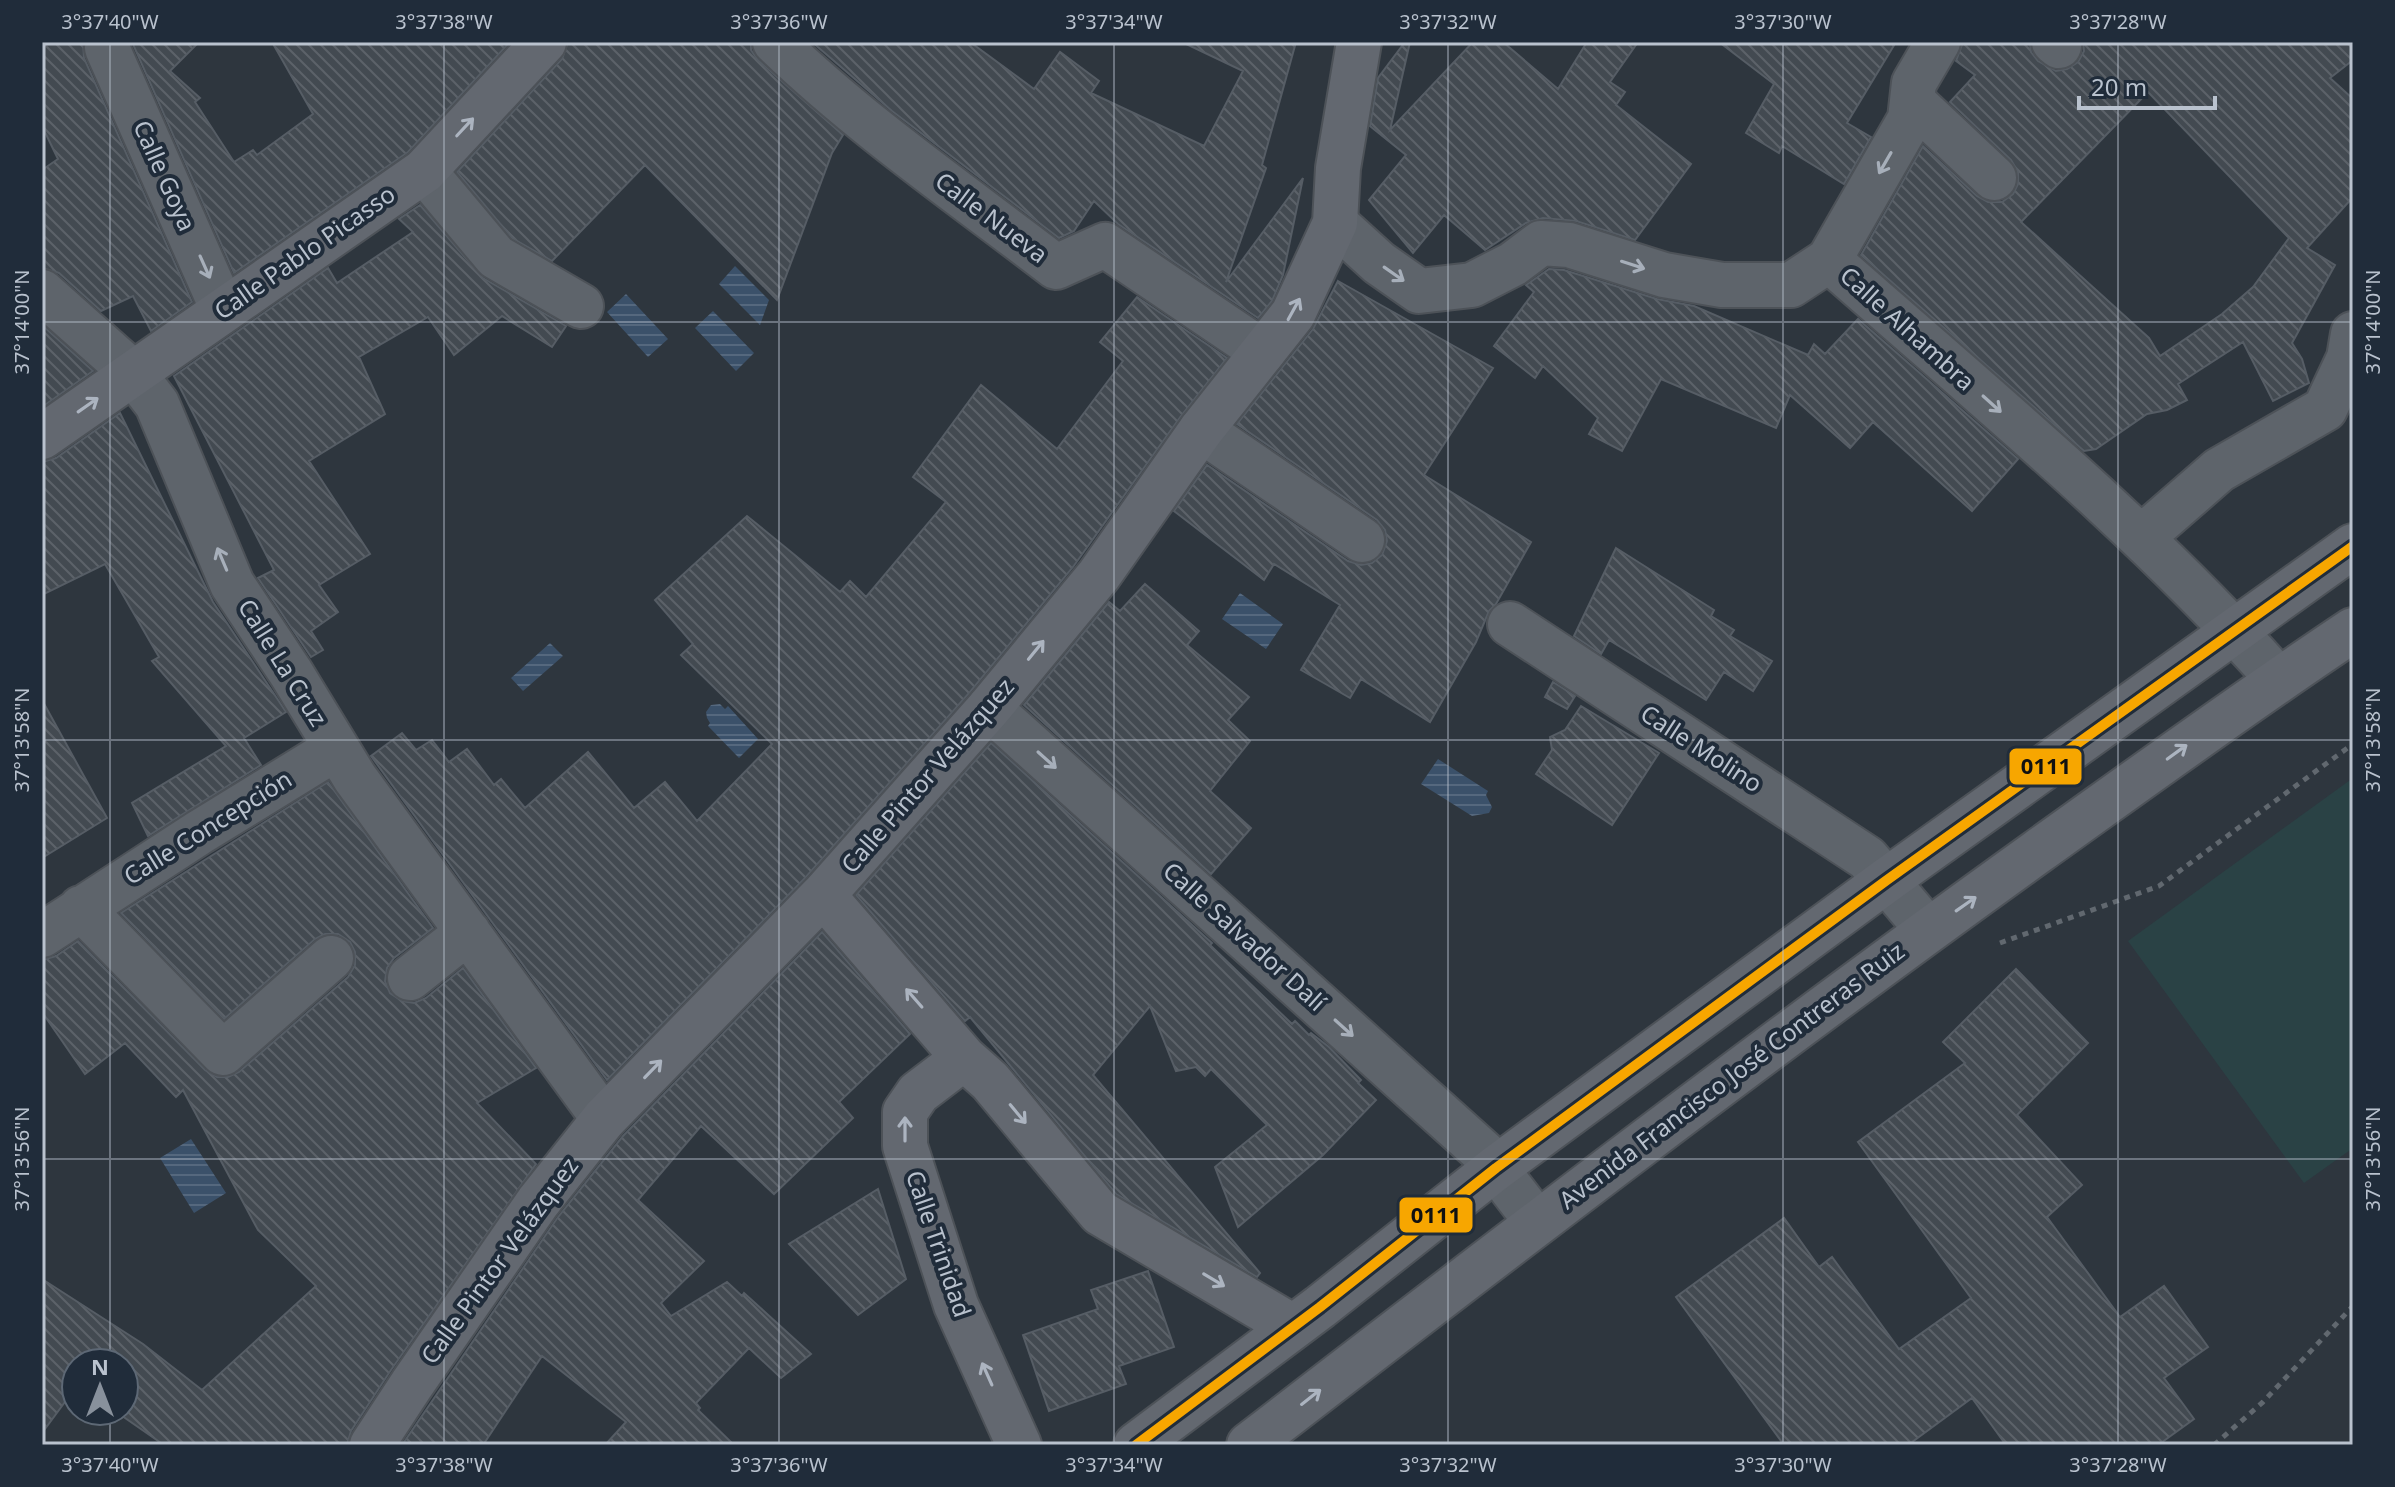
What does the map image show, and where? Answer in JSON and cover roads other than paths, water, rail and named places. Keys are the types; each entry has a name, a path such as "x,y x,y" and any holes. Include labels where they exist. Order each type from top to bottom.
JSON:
{"street":[{"name":"Calle Goya","path":"108,42 107,48 223,310"},
{"name":"Calle Pablo Picasso","path":"42,437 424,171 544,42"},
{"name":"Calle Nueva","path":"775,42 869,124 1056,267 1105,245 1263,352"},
{"name":"Calle Pintor Velázquez","path":"372,1445 538,1202 604,1119 823,895 989,708 1099,575 1201,430 1293,314 1335,223 1338,168 1359,42"},
{"path":"1829,260 1910,119 1914,83 1938,42"},
{"path":"1912,101 1994,178"},
{"path":"424,171 496,257 581,306"},
{"name":"Calle Alhambra","path":"1335,223 1379,263 1419,291 1472,285 1513,264 1541,243 1569,245 1664,275 1722,285 1791,285 1829,260 2141,538 2235,631"},
{"name":"Calle La Cruz","path":"42,292 133,373 157,404 232,584 291,673 335,749 604,1119"},
{"path":"2141,538 2219,470 2325,409 2349,358 2353,334"},
{"path":"1201,430 1362,540"},
{"path":"1136,1445 1496,1168 1887,880 2353,546"},
{"name":"Calle Molino","path":"1510,624 1867,858 1887,880"},
{"name":"Avenida Francisco José Contreras Ruiz","path":"1249,1445 1537,1222 1928,930 2278,679 2353,630"},
{"path":"2235,631 2278,679"},
{"name":"Calle Salvador Dalí","path":"989,708 1484,1153 1496,1168"},
{"name":"Calle Concepción","path":"42,935 335,749"},
{"name":"Avenida Francisco José Contreras Ruiz","path":"1887,880 1928,930"},
{"path":"823,895 964,1058 990,1081 1100,1213 1293,1327"},
{"path":"81,908 223,1053 331,958"},
{"path":"410,978 468,932"},
{"name":"Calle Trinidad","path":"964,1058 918,1093 905,1112 905,1146 956,1305 1019,1445"},
{"name":"Avenida Francisco José Contreras Ruiz","path":"1496,1168 1537,1222"}],"water":[{"path":"735,266 769,300 760,325 719,284"},
{"path":"626,294 668,339 648,357 607,312"},
{"path":"713,311 754,353 736,371 695,328"},
{"path":"1240,593 1283,624 1266,649 1222,619"},
{"path":"550,643 563,656 523,691 511,678"},
{"path":"720,704 725,709 728,706 758,739 739,758 708,726 710,723 706,712 711,705"},
{"path":"1438,759 1488,791 1486,795 1492,807 1489,813 1472,816 1421,784"},
{"path":"191,1139 226,1193 194,1213 160,1158"}]}
